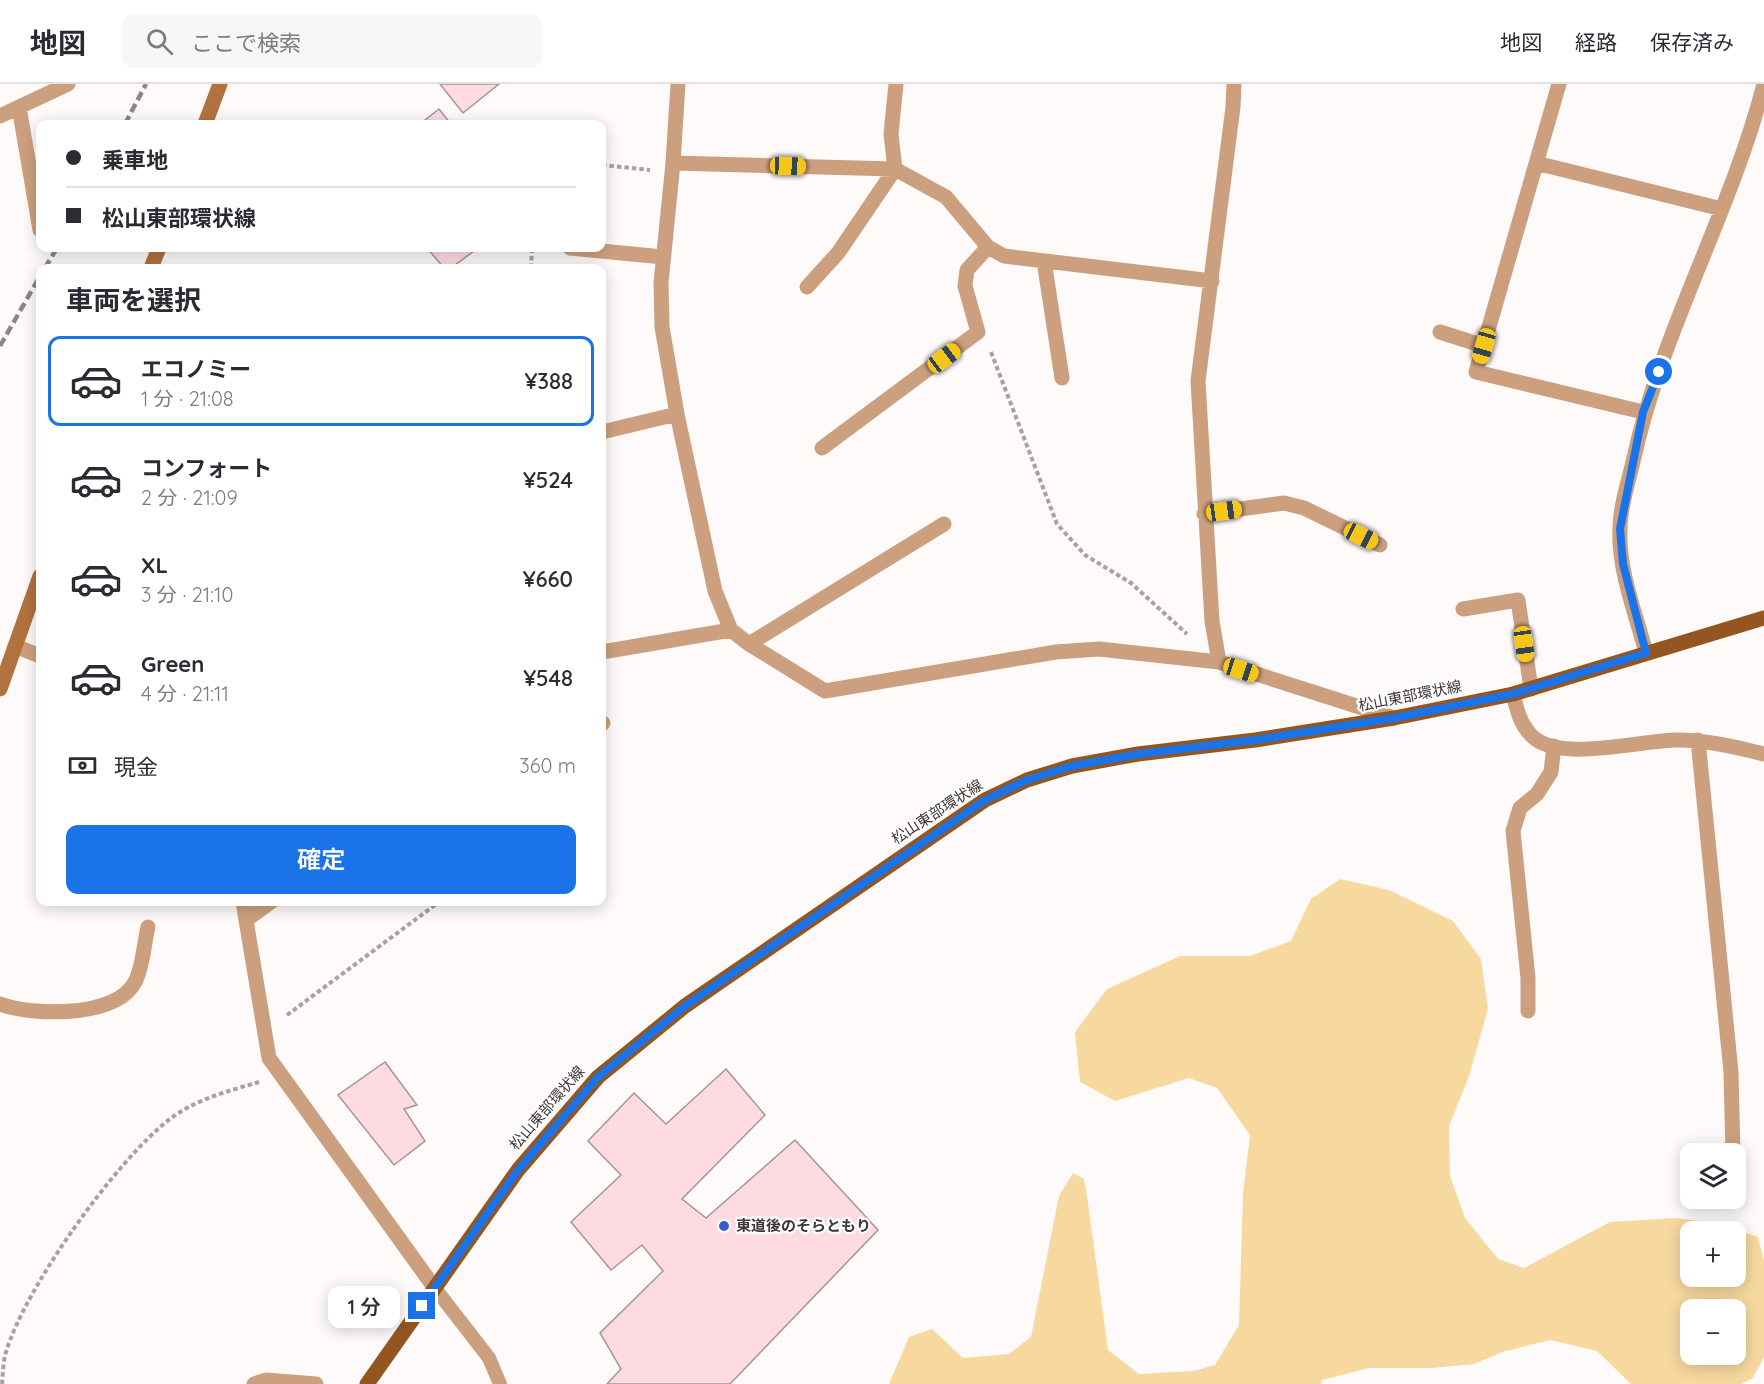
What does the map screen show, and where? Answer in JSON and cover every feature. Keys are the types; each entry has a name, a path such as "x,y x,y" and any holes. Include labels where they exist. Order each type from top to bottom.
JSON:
{"main road":[{"path":"206,120 220,84"},
{"path":"0,689 36,587"},
{"name":"松山東部環状線","path":"367,1384 518,1170 598,1077 685,1006 985,800 1027,780 1072,766 1138,754 1255,740 1394,718 1513,694 1764,618"}],"street":[{"path":"0,116 68,84"},
{"path":"678,84 663,257 662,327 677,414 715,591 731,630 748,644 825,691 1056,652 1099,649 1219,662 1394,718"},
{"path":"807,286 838,253 895,169 891,134 896,84"},
{"path":"1219,662 1212,621 1204,514 1198,381 1212,281 1234,84"},
{"path":"1559,84 1476,372 1643,412"},
{"path":"1646,653 1623,564 1620,529 1643,412 1722,209 1764,84"},
{"path":"19,107 36,207"},
{"path":"1536,163 1722,209"},
{"path":"672,168 895,169 946,197 988,247 1004,256 1212,281"},
{"path":"822,448 978,332 965,286 967,270 988,247"},
{"path":"606,251 663,257"},
{"path":"1044,261 1062,378"},
{"path":"1440,332 1484,346"},
{"path":"606,431 677,414"},
{"path":"1204,514 1284,503 1304,508 1380,545"},
{"path":"748,644 944,524"},
{"path":"1463,609 1518,600 1531,689"},
{"path":"606,651 731,630"},
{"path":"15,646 36,654"},
{"path":"1513,694 1520,720 1534,738 1554,747 1590,748 1698,740 1764,754"},
{"path":"1698,740 1731,1072 1733,1143"},
{"path":"1528,1011 1528,978 1513,831 1520,808 1536,794 1551,772 1554,747"},
{"path":"244,906 269,1058 434,1287"},
{"path":"246,920 265,906"},
{"path":"0,1004 16,1010 49,1013 117,1001 135,982 148,927"},
{"path":"254,1384 266,1380 316,1384"}],"lane":[{"path":"434,1287 489,1358 501,1384"}],"path":[{"path":"606,165 672,168"},
{"path":"978,332 988,343 1057,524 1085,555 1131,583 1219,662"},
{"path":"283,1017 435,906"},
{"path":"2,1384 6,1353 16,1328 54,1258 132,1154 171,1118 212,1096 282,1076"}],"shaded area":[{"path":"1340,879 1389,890 1453,921 1481,959 1488,1009 1469,1076 1449,1126 1450,1176 1465,1218 1498,1259 1524,1268 1610,1222 1675,1218 1701,1221 1680,1221 1680,1287 1746,1287 1746,1233 1758,1237 1764,1261 1764,1357 1753,1378 1741,1384 1631,1384 1597,1351 1550,1340 1502,1352 1474,1364 1432,1368 1369,1368 1322,1380 1321,1384 889,1384 909,1337 932,1329 963,1358 1009,1354 1031,1337 1059,1196 1073,1173 1084,1179 1108,1350 1139,1374 1194,1371 1215,1365 1239,1325 1243,1194 1250,1135 1217,1088 1189,1078 1115,1101 1080,1082 1075,1032 1107,989 1180,956 1250,956 1291,941 1311,899"}],"building":[{"path":"440,84 499,84 463,113"},
{"path":"439,109 448,120 425,120"},
{"path":"430,252 473,252 456,264 441,264"},
{"path":"385,1062 417,1105 404,1109 425,1141 394,1165 338,1095"},
{"name":"東道後のそらともり","path":"726,1069 765,1115 682,1199 706,1218 795,1140 878,1230 730,1384 607,1384 621,1369 600,1333 663,1271 642,1245 611,1270 571,1222 621,1175 588,1141 634,1093 666,1124"}],"railway":[{"path":"127,120 146,84"},
{"path":"47,264 55,252"},
{"path":"0,346 36,283"}],"place":[{"name":"東道後のそらともり","path":"724,1226"}],"route":[{"path":"422,1306 518,1170 598,1077 685,1006 985,800 1027,780 1072,766 1138,754 1255,740 1394,718 1513,694 1646,653 1623,564 1620,529 1643,412 1659,372"}]}
